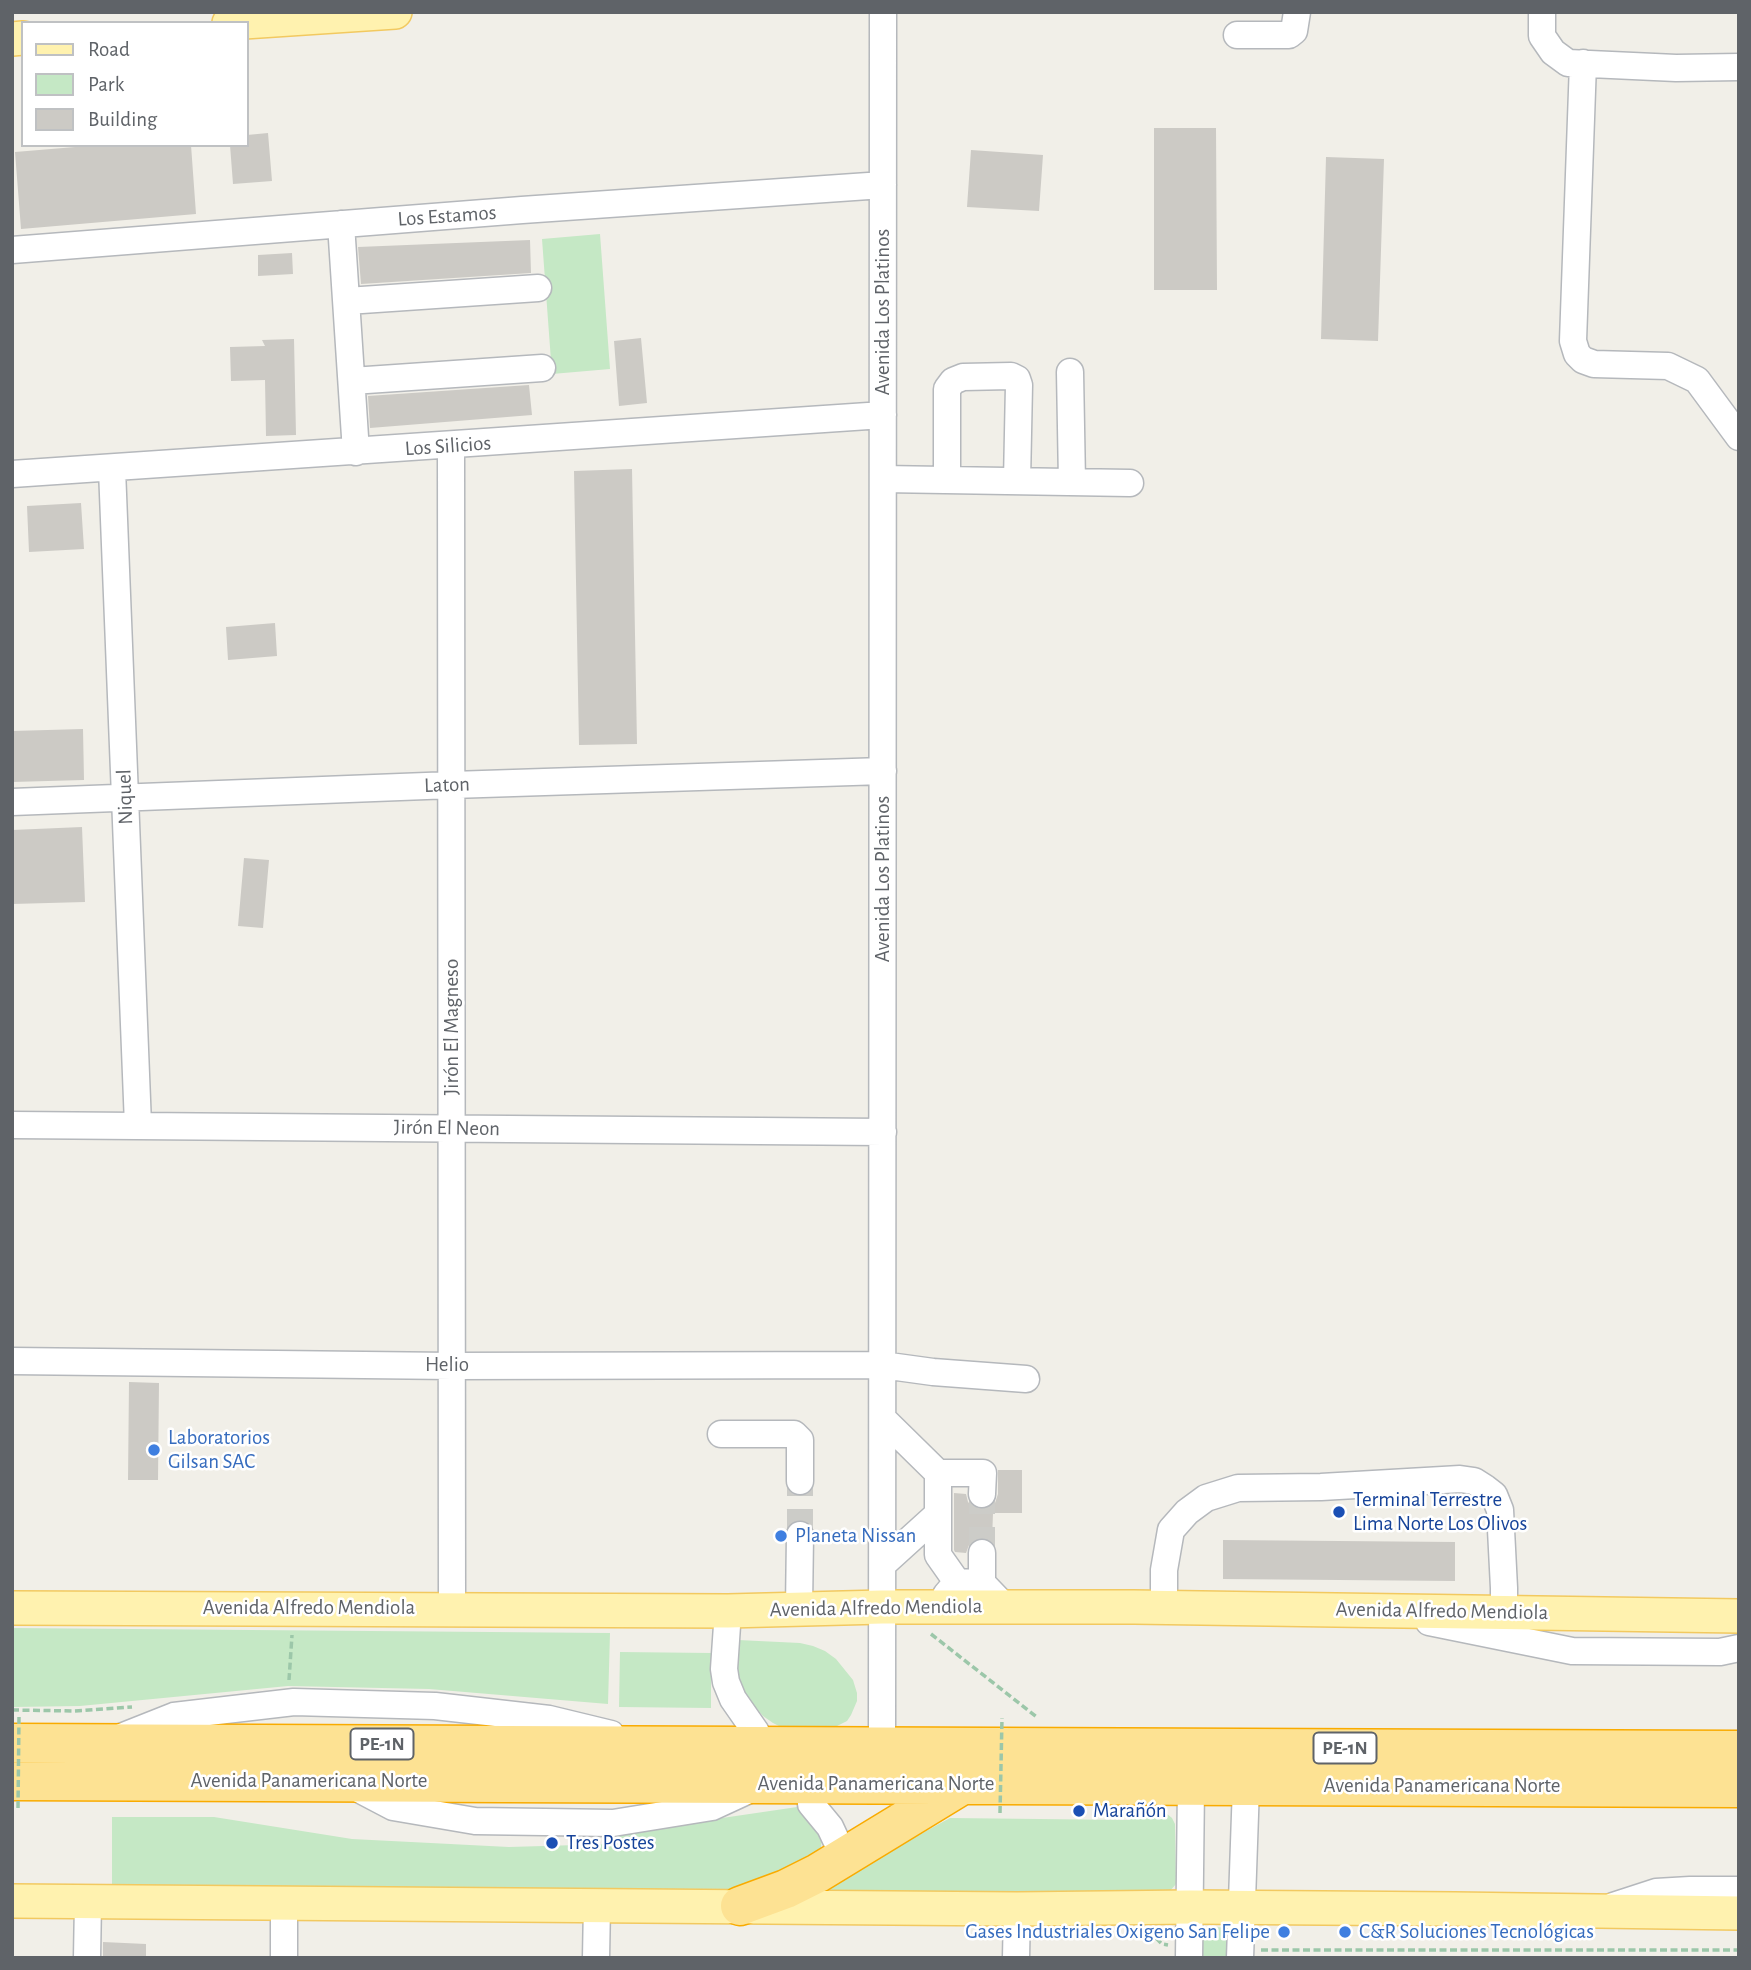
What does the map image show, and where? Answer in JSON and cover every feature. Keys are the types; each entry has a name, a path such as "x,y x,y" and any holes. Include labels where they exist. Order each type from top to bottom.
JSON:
{"highway":[{"name":"Avenida Panamericana Norte","path":"16,1730 107,1743 1739,1750"},
{"name":"Avenida Panamericana Norte","path":"15,1794 342,1781 1739,1788"},
{"path":"740,1906 786,1889 818,1873 964,1784"}],"main road":[{"path":"248,22 395,12"},
{"name":"Avenida Alfredo Mendiola","path":"12,1608 728,1611 883,1607 930,1618 1005,1607 1739,1616"},
{"path":"12,1902 1017,1909 1190,1907 1739,1913"}],"street":[{"name":"Avenida Los Platinos","path":"882,1747 883,12"},
{"path":"1237,35 1289,35 1294,31 1297,12"},
{"path":"1542,12 1542,36 1553,52 1568,63 1676,68 1739,66"},
{"path":"1583,63 1573,341 1577,354 1583,360 1594,364 1668,366 1697,380 1739,437"},
{"name":"Los Estamos","path":"12,250 883,185"},
{"path":"341,224 356,452"},
{"path":"346,301 538,288"},
{"path":"352,381 542,368"},
{"path":"1070,372 1072,482"},
{"path":"947,480 947,389 953,381 963,377 1011,376 1017,379 1019,386 1017,481"},
{"name":"Los Silicios","path":"12,474 883,415"},
{"name":"Jirón El Magneso","path":"451,446 452,1609"},
{"name":"Niquel","path":"113,469 138,1125"},
{"path":"883,479 1130,484"},
{"name":"Laton","path":"12,802 883,771"},
{"name":"Jirón El Neon","path":"12,1125 883,1132"},
{"name":"Helio","path":"12,1361 452,1366 883,1365 933,1372 1027,1379"},
{"path":"883,1419 938,1473 983,1473 982,1494"},
{"path":"721,1434 794,1434 800,1440 800,1481"},
{"path":"938,1473 938,1555 969,1583 1005,1607"},
{"path":"1164,1608 1164,1570 1171,1530 1187,1512 1206,1498 1238,1488 1321,1487 1460,1479 1474,1481 1485,1488 1494,1496 1500,1510 1504,1612"},
{"path":"883,1564 937,1515"},
{"path":"799,1608 800,1535"},
{"path":"930,1618 969,1583 982,1553"},
{"path":"728,1611 724,1670 726,1682 733,1699 756,1732"},
{"path":"1372,1611 1572,1651 1720,1652 1739,1648"},
{"path":"1180,1951 1190,1907 1191,1785"},
{"path":"1246,1786 1241,1908 1247,1954"},
{"path":"811,1804 830,1827 841,1857"},
{"path":"1598,1911 1656,1892 1739,1890"},
{"path":"87,1958 88,1902"},
{"path":"284,1903 284,1958"},
{"path":"596,1958 597,1905"},
{"path":"1016,1958 1017,1909"}],"path":[{"path":"930,1618 1039,1719"},
{"path":"1000,1813 1002,1718"},
{"path":"15,1794 16,1730"},
{"path":"1156,1938 1162,1944 1180,1951"},
{"path":"1275,1951 1276,1958"},
{"path":"1247,1954 1275,1951 1739,1951"},
{"path":"1647,1951 1647,1958"}],"green space":[{"path":"600,234 610,369 552,374 542,239"},
{"path":"12,1628 610,1633 608,1704 429,1689 288,1686 80,1706 13,1707"},
{"path":"738,1640 800,1643 825,1651 836,1659 853,1680 857,1693 857,1701 847,1721 822,1731 783,1728 763,1716 749,1700 740,1683 737,1665"},
{"path":"620,1652 711,1653 711,1708 619,1707"},
{"path":"804,1806 822,1834 821,1849 817,1857 746,1889 112,1888 112,1817 214,1817 352,1839 509,1847 612,1844 613,1834"},
{"path":"1157,1812 1167,1814 1175,1824 1176,1884 1170,1891 816,1891 950,1818 1128,1820"},
{"path":"1230,1927 1230,1958 1197,1958 1197,1928"}],"building":[{"path":"1154,128 1216,128 1217,290 1154,290"},
{"path":"268,133 272,181 233,184 230,147 248,147 248,135"},
{"path":"75,147 191,147 196,214 21,229 15,152"},
{"path":"971,150 1043,155 1039,211 967,207"},
{"path":"1326,157 1384,159 1378,341 1321,339"},
{"path":"530,240 531,273 361,284 358,247"},
{"path":"292,253 293,274 258,276 258,255"},
{"path":"641,338 647,403 619,406 614,341"},
{"path":"294,339 296,435 266,436 265,380 231,381 230,347 265,346 262,340"},
{"path":"529,385 532,415 370,428 368,396"},
{"path":"632,469 637,744 579,745 574,471"},
{"path":"81,503 84,549 29,552 27,506"},
{"path":"275,623 277,656 228,660 226,627"},
{"path":"83,729 84,780 12,782 12,731"},
{"path":"82,827 85,902 12,904 12,830"},
{"path":"244,858 269,860 263,928 238,926"},
{"path":"129,1382 159,1383 158,1480 128,1480"},
{"path":"998,1470 1022,1470 1022,1513 993,1513 992,1541 983,1537 975,1539 966,1553 955,1552 954,1493 966,1494 968,1502 974,1508 989,1508 995,1503 998,1494"},
{"path":"1223,1540 1455,1542 1455,1581 1223,1579"},
{"path":"103,1942 146,1944 146,1958 103,1958"}],"tunnel":[{"path":"800,1481 800,1535"},
{"path":"982,1494 982,1553"}],"place":[{"name":"Laboratorios Gilsan SAC","path":"154,1450"},
{"name":"Terminal Terrestre Lima Norte Los Olivos","path":"1339,1512"},
{"name":"Planeta Nissan","path":"781,1536"},
{"name":"Marañón","path":"1079,1811"},
{"name":"Tres Postes","path":"552,1843"},
{"name":"Gases Industriales Oxigeno San Felipe","path":"1284,1932"},
{"name":"C&R Soluciones Tecnológicas","path":"1345,1932"}]}
